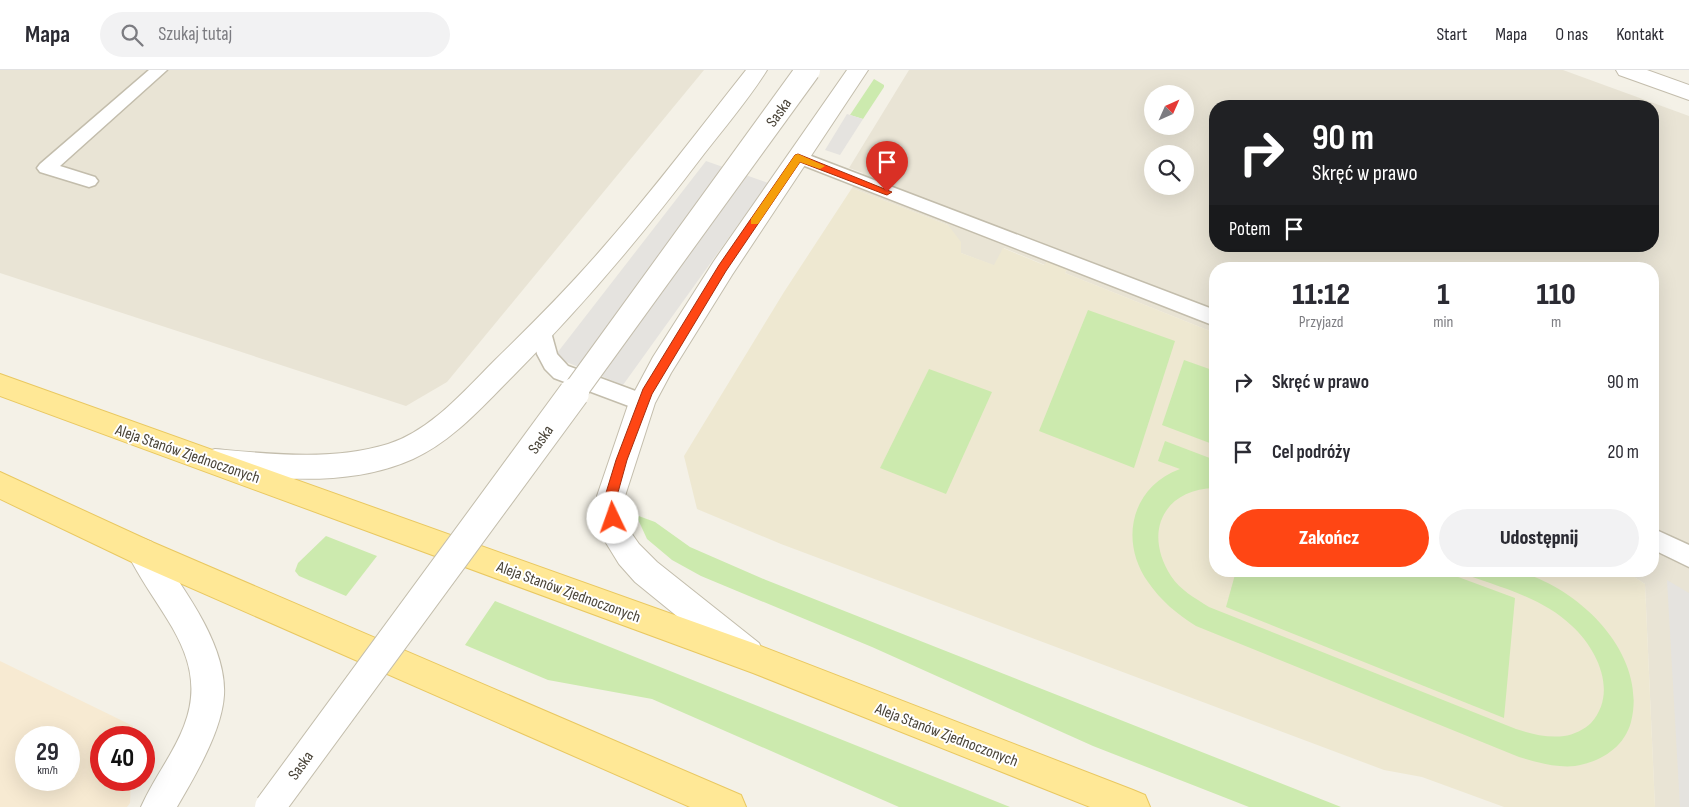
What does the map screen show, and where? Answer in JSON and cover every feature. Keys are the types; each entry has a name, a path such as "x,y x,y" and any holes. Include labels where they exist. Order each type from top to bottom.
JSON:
{"main road":[{"name":"Aleja Stanów Zjednoczonych","path":"0,385 753,658 1133,807"},
{"path":"0,485 142,552 730,807"}],"street":[{"path":"214,461 300,468 389,456 414,444 438,427 473,399 542,331 630,232 757,70"},
{"name":"Saska","path":"270,807 394,636 442,574 808,70"},
{"path":"753,658 646,572 618,538 611,496 642,402 662,365 723,268 858,70"},
{"path":"1626,70 1689,92"},
{"path":"142,552 191,632 206,672 208,696 186,760 158,807"}],"lane":[{"path":"89,181 46,168 159,70"},
{"path":"798,157 1209,316"},
{"path":"542,331 547,356 552,364 562,372 642,402"},
{"path":"1659,541 1689,556"}],"shaded area":[{"path":"0,70 704,70 447,382 406,406 0,273"},
{"path":"909,70 1563,70 1645,100 1209,100 1209,252 1659,252 1659,105 1689,116 1689,807 1655,807 1645,584 1634,577 1659,577 1659,262 1209,262 1209,331 1065,273 1067,269 1045,265 1004,248 995,266 961,253 948,225 852,188 863,173 849,168"},
{"path":"847,114 863,119 840,155 825,150"},
{"path":"706,161 768,183 623,385 554,357"},
{"path":"852,188 948,225 961,242 961,253 994,265 1003,248 1044,265 1047,261 1067,269 1065,273 1209,331 1209,577 1634,577 1645,584 1655,807 1504,807 1422,777 1384,770 781,544 697,509 684,456 784,292"},
{"path":"1667,580 1689,593 1689,807 1680,807"},
{"path":"0,661 133,726 90,726 90,791 131,791 130,803 127,807 0,807"}],"green space":[{"path":"874,79 884,85 884,87 863,119 850,115"},
{"path":"1088,310 1175,341 1134,468 1039,431"},
{"path":"1184,360 1209,369 1209,443 1162,425"},
{"path":"929,369 992,392 946,494 880,468"},
{"path":"1165,441 1209,458 1209,489 1197,490 1182,496 1171,505 1163,516 1159,530 1159,544 1163,560 1171,576 1183,590 1209,607 1516,729 1546,736 1564,736 1582,729 1591,723 1599,711 1603,699 1604,685 1597,659 1581,636 1560,616 1532,599 1473,577 1533,577 1565,593 1586,609 1605,628 1619,650 1629,673 1634,697 1628,731 1610,752 1584,764 1561,766 1532,761 1196,626 1170,607 1153,589 1139,566 1134,550 1132,533 1135,517 1141,502 1150,488 1163,477 1180,469 1158,461"},
{"path":"636,515 655,522 690,547 766,580 1341,807 1249,807 1093,746 872,647 701,576 672,560 647,539"},
{"path":"326,536 377,556 346,596 299,576 295,571 298,563"},
{"path":"1234,577 1458,577 1515,598 1504,718 1226,607"},
{"path":"495,601 1010,807 899,807 652,699 548,680 465,645"}],"slow traffic":[{"path":"754,222 798,157 820,166"}],"route":[{"path":"613,518 611,496 647,392 723,268 798,157 887,192"}]}
